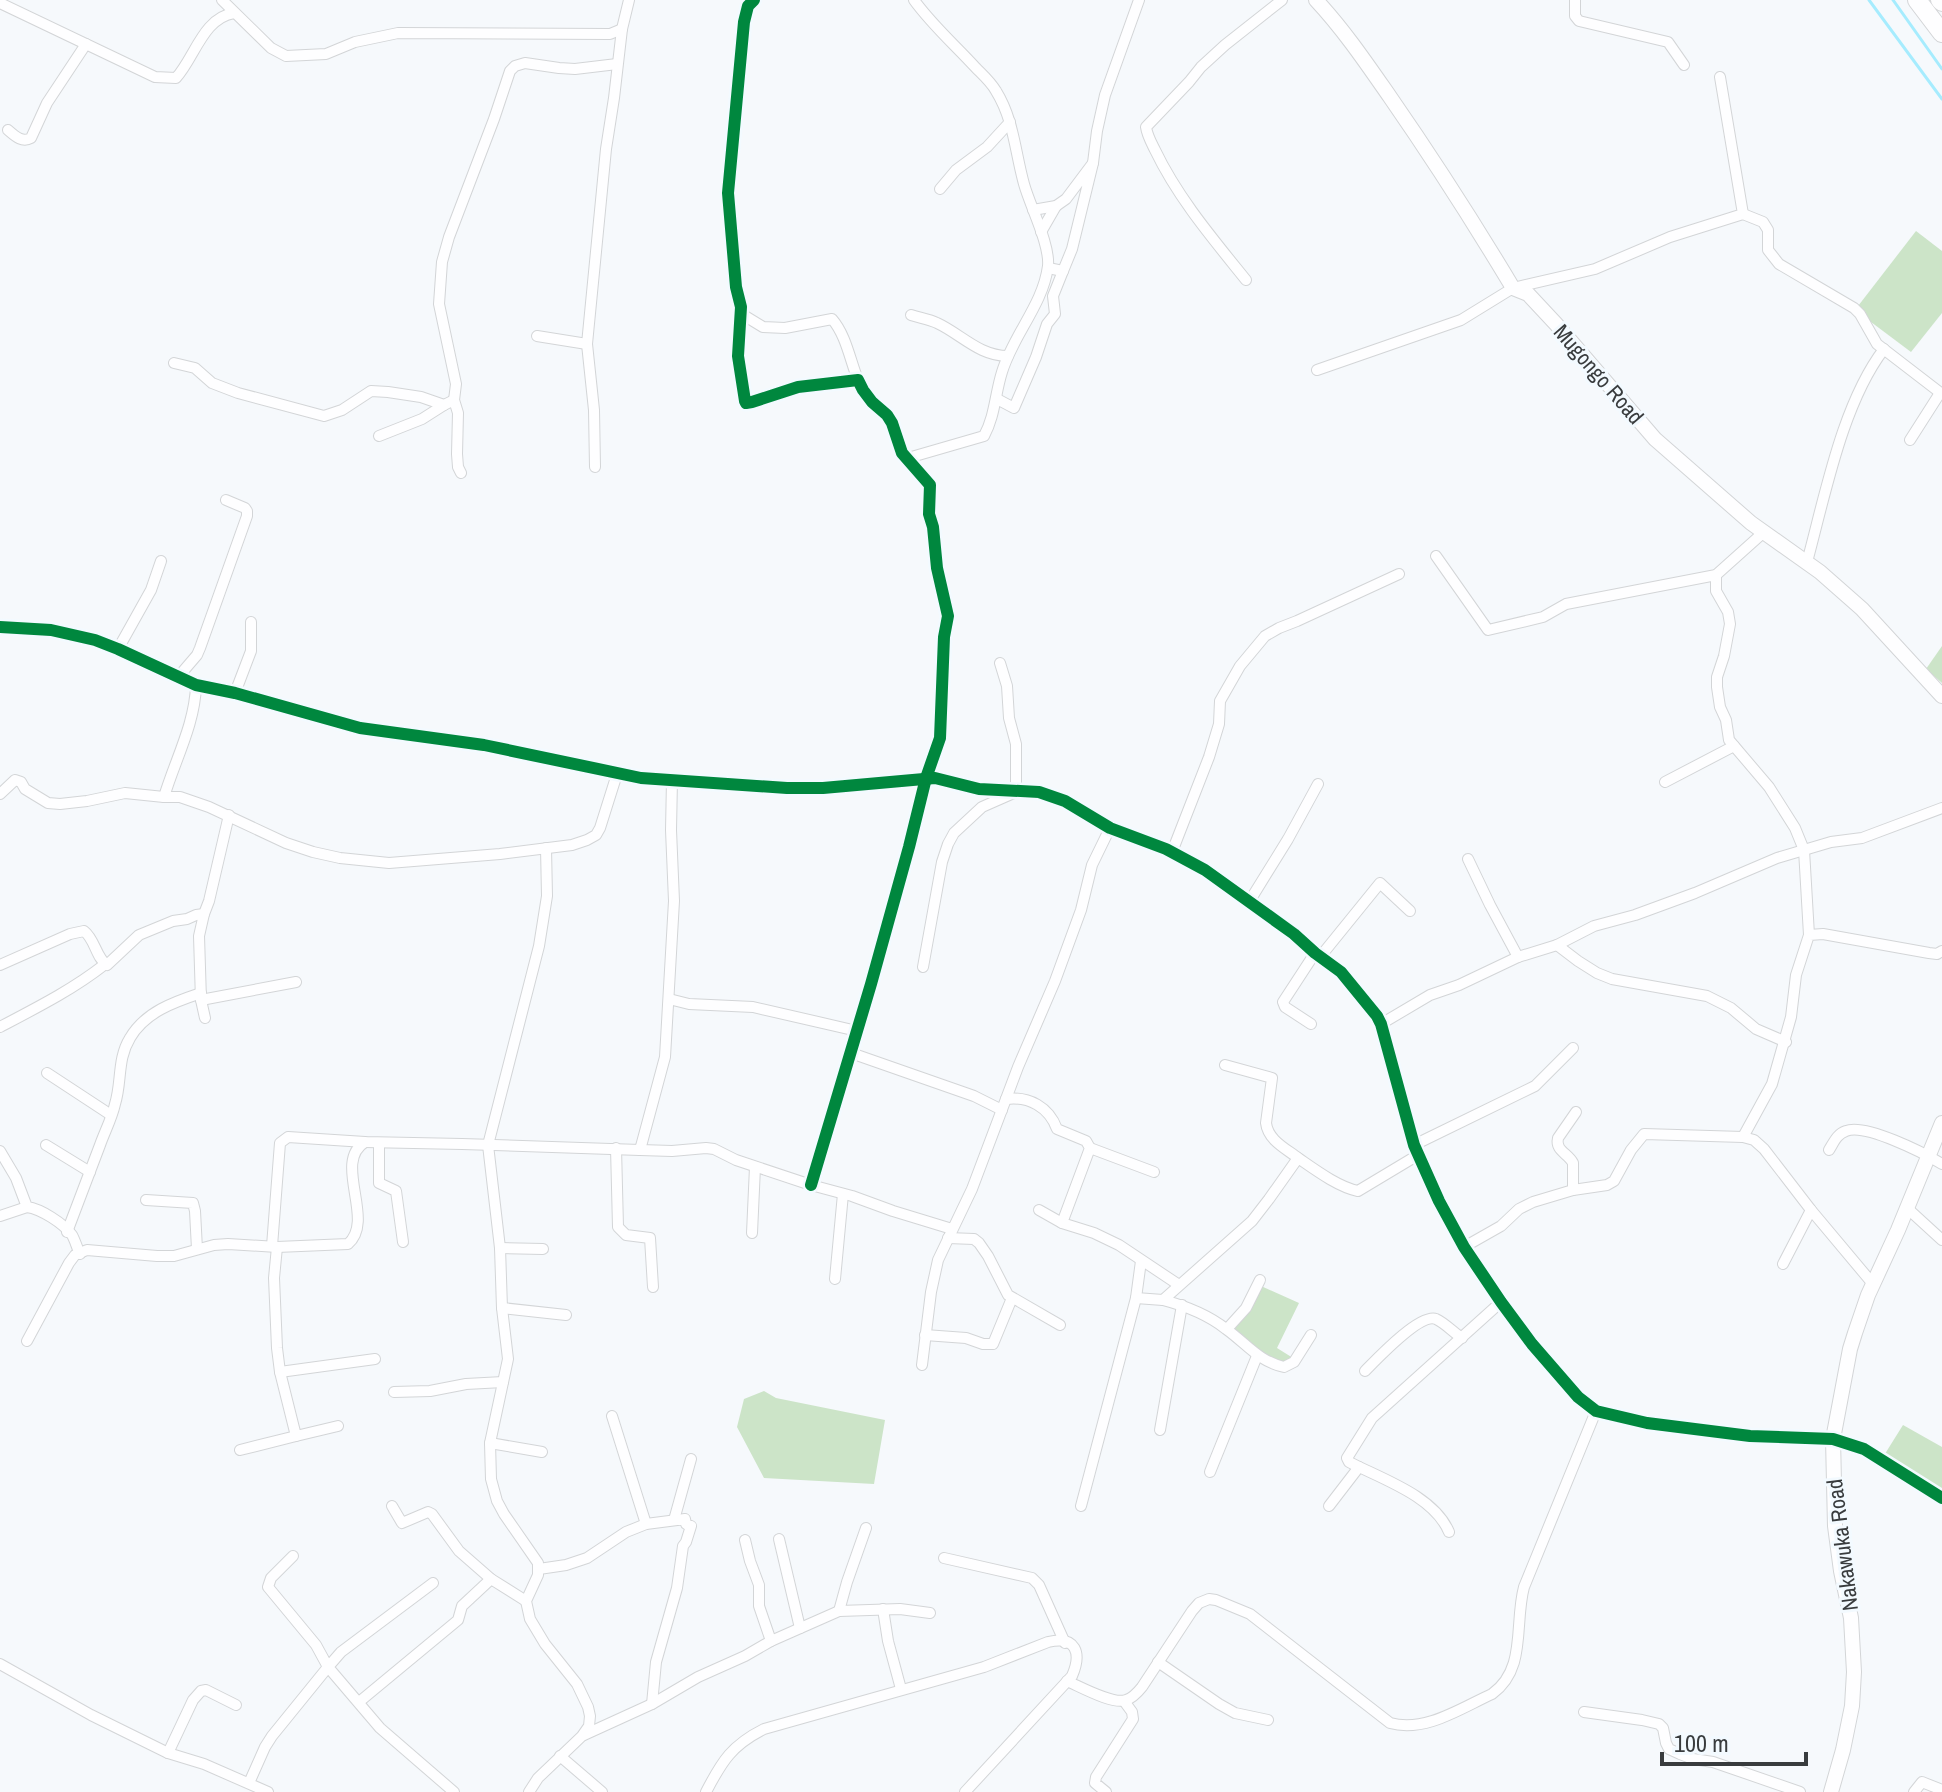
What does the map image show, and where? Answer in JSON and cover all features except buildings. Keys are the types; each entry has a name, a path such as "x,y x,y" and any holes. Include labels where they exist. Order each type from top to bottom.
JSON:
{"highway":[{"path":"1917,0 1942,33"}],"street":[{"path":"222,0 271,48 286,56 326,54 355,42 398,33 610,34 622,29"},
{"path":"595,467 594,410 587,344 606,149 622,29 629,0"},
{"path":"754,0 748,6 744,22 728,179 740,313 738,356 746,403 798,387 858,380"},
{"path":"908,458 984,436 991,424 1001,373 1038,297 1048,268 1046,248 1024,183 1014,132 1002,102 992,85 914,0"},
{"path":"997,399 1014,408 1047,324 1055,314 1053,296 1072,249 1093,163 1105,95 1139,0"},
{"path":"1246,280 1193,213 1161,164 1146,127 1201,67 1282,0"},
{"name":"Mugongo Road","path":"1316,0 1423,144 1513,288 1528,294 1655,439 1764,532 1807,562 1862,609 1942,696"},
{"path":"1575,0 1574,13 1579,21 1668,42 1684,65"},
{"path":"0,3 155,77 176,78 216,20 234,13"},
{"path":"8,130 20,139 31,138 47,103 86,44"},
{"path":"379,436 422,419 449,403 456,384 439,304 442,262 510,71 525,63 575,69 617,64"},
{"path":"1720,77 1743,214"},
{"path":"940,189 956,170 987,147 1010,122"},
{"path":"1041,232 1056,206 1066,199 1093,163"},
{"path":"1066,199 1082,209"},
{"path":"1033,210 1056,206"},
{"path":"1317,370 1461,320 1513,288 1595,269 1670,237 1743,214 1763,222 1768,230 1768,250 1779,264 1854,308 1873,340 1941,393 1910,440"},
{"path":"1048,268 1063,271"},
{"path":"740,313 763,327 785,328 832,319 840,329 849,360 863,390 890,419 902,453 930,485 929,514 948,616 944,637 940,738 811,1185"},
{"path":"911,315 935,322 991,354 1008,356"},
{"path":"537,336 587,344"},
{"path":"1807,562 1852,409 1873,364 1884,349"},
{"path":"174,363 195,368 212,383 238,393 324,416 342,410 371,391 449,403 458,413 458,467 461,473"},
{"path":"179,676 200,648 247,516 245,508 226,500"},
{"path":"1436,556 1488,630 1543,617 1566,604 1716,575 1764,532"},
{"path":"118,649 151,590 161,561"},
{"path":"1172,852 1209,757 1219,724 1220,701 1240,666 1265,636 1399,574"},
{"path":"1716,575 1716,591 1728,612 1730,624 1717,677 1720,707 1729,740 1784,808 1804,850 1809,935 1796,975 1786,1042 1772,1084 1743,1137"},
{"path":"235,693 251,651 251,622"},
{"path":"0,627 51,630 95,640 196,685 360,728 484,745 617,774 787,788 935,778 979,789 1039,792 1065,801 1110,828 1172,852 1205,870 1341,972 1381,1024 1416,1150 1464,1247 1532,1344 1578,1397 1596,1411 1647,1423 1750,1436 1833,1439 1864,1449 1942,1498"},
{"path":"1000,663 1007,686 1009,718 1016,744 1016,792"},
{"path":"164,797 192,718 196,685"},
{"path":"1665,782 1734,746"},
{"path":"1,792 15,780 48,803 87,801 125,793 180,797 300,847 340,858 389,863 500,854 572,845 587,840 596,835 600,828 617,774"},
{"path":"640,1150 665,1057 674,901 672,780"},
{"path":"1249,902 1318,784"},
{"path":"979,789 982,807"},
{"path":"923,967 948,844 954,833 982,807 1016,792"},
{"path":"1381,1024 1430,995 1518,957 1557,945 1594,926 1635,915 1777,858 1831,842 1862,838 1942,808"},
{"path":"205,1018 198,949 200,929 229,815"},
{"path":"1055,966 1096,843 1110,828"},
{"path":"922,1365 935,1271 972,1189 1068,948 1092,865 1110,828"},
{"path":"546,848 547,896 539,946 488,1145 508,1359 490,1443 491,1479 497,1501 539,1569 526,1601 530,1619 545,1644 577,1684 588,1707 590,1720 582,1736"},
{"path":"1468,859 1518,957"},
{"path":"1311,1024 1285,1007 1283,1002 1317,955 1380,883 1410,911"},
{"path":"0,1027 89,977 139,935 204,914"},
{"path":"0,965 70,934 84,931 90,936 104,965"},
{"path":"1809,935 1823,934 1937,954 1942,951"},
{"path":"1557,945 1597,973 1612,979 1707,996 1731,1008 1756,1029 1786,1042"},
{"path":"67,1232 116,1103 123,1053 139,1026 153,1013 176,1002 296,982"},
{"path":"669,999 689,1004 753,1007 857,1031"},
{"path":"1225,1065 1272,1078 1266,1130 1276,1142 1316,1171 1358,1191 1416,1150 1535,1086 1573,1048"},
{"path":"851,1053 974,1096 1002,1110"},
{"path":"47,1073 111,1115"},
{"path":"1006,1099 1020,1097 1036,1104 1048,1113 1057,1129 1086,1141 1090,1148 1154,1172"},
{"path":"1573,1190 1573,1163 1557,1143 1576,1112"},
{"name":"Nakawuka Road","path":"1831,1792 1852,1706 1854,1672 1851,1618 1835,1526 1833,1439 1850,1349 1873,1284 1942,1123"},
{"path":"1829,1150 1839,1135 1856,1128 1896,1141 1942,1164"},
{"path":"1464,1247 1501,1226 1519,1209 1533,1202 1614,1181 1644,1134 1743,1137 1754,1140 1764,1149 1873,1284"},
{"path":"296,1436 280,1372 274,1302 280,1143 288,1137 379,1143 672,1151 706,1148 720,1151 755,1167 893,1211 950,1234 974,1239 988,1256 1008,1295 1060,1325"},
{"path":"27,1341 69,1263 75,1255 87,1250 174,1256 228,1244 343,1245 351,1242 358,1231 352,1166 356,1150 365,1142"},
{"path":"379,1143 379,1183 396,1191 403,1242"},
{"path":"46,1145 90,1172"},
{"path":"616,1148 618,1227 626,1235 650,1238 653,1287"},
{"path":"1062,1223 1090,1148"},
{"path":"0,1151 22,1191 27,1207"},
{"path":"1163,1300 1252,1221 1298,1158"},
{"path":"752,1233 755,1167"},
{"path":"835,1279 843,1194"},
{"path":"146,1200 193,1203 197,1249"},
{"path":"0,1216 27,1207 38,1209 72,1235 80,1254"},
{"path":"1907,1208 1942,1240"},
{"path":"1039,1210 1062,1223 1119,1245 1179,1285"},
{"path":"1783,1264 1811,1210"},
{"path":"500,1248 543,1249"},
{"path":"1081,1506 1136,1298 1141,1261"},
{"path":"1227,1329 1246,1308 1260,1280"},
{"path":"925,1335 966,1338 990,1346 1012,1298"},
{"path":"1136,1298 1163,1300 1207,1316 1257,1356 1284,1367 1294,1362 1311,1335"},
{"path":"1449,1532 1440,1515 1421,1499 1349,1462 1347,1458 1372,1418 1501,1302"},
{"path":"1160,1430 1182,1305"},
{"path":"502,1308 566,1315"},
{"path":"1365,1371 1397,1339 1427,1319 1436,1319 1462,1338"},
{"path":"1210,1472 1257,1356"},
{"path":"280,1372 375,1359"},
{"path":"394,1392 503,1382"},
{"path":"1067,1681 1113,1700 1124,1701 1137,1693 1192,1611 1199,1603 1209,1599 1250,1614 1390,1723 1410,1726 1428,1722 1492,1694 1511,1674 1520,1633 1520,1602 1524,1587 1596,1411"},
{"path":"612,1416 646,1524"},
{"path":"240,1450 338,1426"},
{"path":"490,1443 542,1452"},
{"path":"674,1520 691,1459"},
{"path":"1329,1506 1359,1467"},
{"path":"392,1506 402,1523 428,1512 432,1514 459,1551 491,1579 526,1601"},
{"path":"539,1569 587,1558 626,1532 646,1524 685,1519 686,1524 691,1526 683,1546 676,1596 656,1662 652,1704"},
{"path":"839,1611 866,1528"},
{"path":"779,1539 800,1628"},
{"path":"745,1540 759,1585 759,1606 771,1641"},
{"path":"293,1556 271,1578 268,1587 316,1645 328,1667 380,1728 454,1792"},
{"path":"944,1558 1032,1578 1039,1585 1065,1643"},
{"path":"359,1702 458,1620 462,1606 491,1579"},
{"path":"249,1783 272,1736 341,1652 433,1583"},
{"path":"883,1609 901,1689"},
{"path":"529,1792 538,1778 582,1736 652,1704 698,1677 800,1628 839,1611 900,1609 930,1613"},
{"path":"706,1792 721,1763 742,1741 764,1729 984,1667 1048,1642 1071,1643 1077,1654 1074,1671 1067,1681 965,1792"},
{"path":"1158,1662 1227,1709 1268,1720"},
{"path":"0,1664 91,1715 168,1753 204,1764 268,1792"},
{"path":"168,1753 193,1700 201,1691 206,1690 236,1705"},
{"path":"1106,1792 1095,1783 1096,1777 1133,1719 1124,1701"},
{"path":"1584,1712 1659,1724 1669,1749 1800,1792"},
{"path":"560,1756 602,1792"},
{"path":"1914,1792 1922,1782 1942,1790"}],"green space":[{"path":"1916,231 1942,251 1942,313 1911,352 1855,310"},
{"path":"1942,646 1942,683 1926,669"},
{"path":"1261,1286 1299,1303 1277,1348 1293,1358 1284,1364 1259,1354 1231,1329"},
{"path":"764,1391 776,1398 885,1420 874,1484 764,1478 737,1427 744,1399"},
{"path":"1903,1425 1942,1447 1942,1495 1883,1457"}],"waterway":[{"path":"1869,0 1942,99"},
{"path":"1893,0 1942,69"}],"cycle path":[{"path":"754,0 748,6 744,22 728,193 736,287 741,307 738,356 745,401 752,402 798,387 858,380 872,402 892,423 902,453 930,485 929,514 948,616 944,637 940,738 811,1185"},
{"path":"0,627 51,630 95,640 196,685 360,728 484,745 641,778 787,788 823,788 935,778 979,789 1039,792 1065,801 1110,828 1166,849 1205,870 1341,972 1381,1024 1414,1145 1464,1247 1532,1344 1578,1397 1596,1411 1647,1423 1750,1436 1833,1439 1864,1449 1942,1498"}]}
